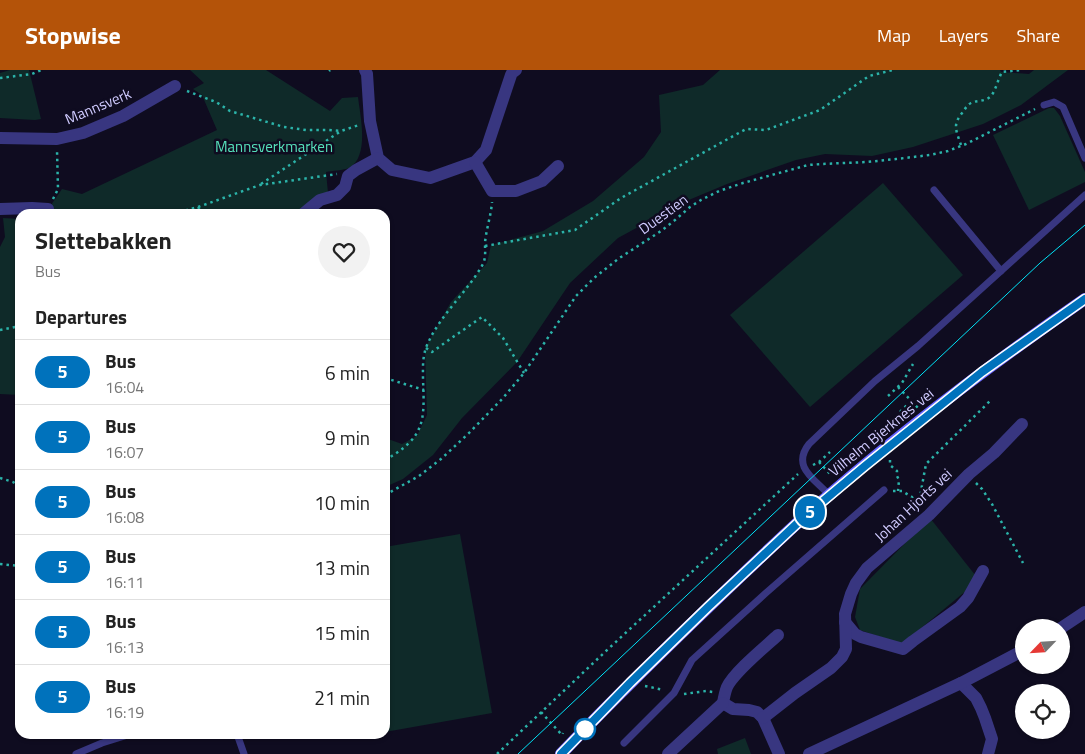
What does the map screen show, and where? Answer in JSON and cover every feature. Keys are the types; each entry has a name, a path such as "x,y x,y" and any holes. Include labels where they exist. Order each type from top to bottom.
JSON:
{"main road":[{"name":"Vilhelm Bjerknes' vei","path":"561,754 708,607 829,495 982,372 1085,299"}],"street":[{"path":"365,70 368,74 370,121 378,158 392,170 430,178 475,162 486,150 512,72 516,70"},
{"name":"Mannsverk","path":"0,138 57,140 123,116 175,86"},
{"path":"309,209 320,200 337,194 345,187 348,176 378,158"},
{"path":"475,162 492,191 516,191 542,181 558,166"},
{"path":"0,209 48,209"},
{"name":"Johan Hjorts vei","path":"763,718 842,657 846,649 845,614 856,583 867,568 921,514 968,476 1022,424"},
{"path":"846,622 851,630 861,637 903,649 960,607 968,598 984,571"},
{"path":"1070,622 1085,612"},
{"path":"668,754 723,702 726,688 730,681 778,635"},
{"path":"809,754 961,683 1015,655"},
{"path":"961,683 976,698 983,713 992,739 988,754"},
{"path":"723,702 733,709 757,712 763,718 779,754"}],"lane":[{"path":"1044,105 1054,102 1063,107 1085,158"},
{"path":"934,190 1001,271"},
{"path":"829,495 804,468 802,462 806,448 815,437 875,381 918,346 1085,196"},
{"path":"624,743 674,692 692,660 884,490"},
{"path":"76,754 115,739"},
{"path":"239,739 244,754"}],"path":[{"path":"0,78 32,74 41,70"},
{"path":"485,246 574,230 621,198 746,129 766,130 820,110 869,76 893,70"},
{"path":"961,146 955,126 956,119 972,102 982,102 993,94 1000,71 1021,70"},
{"path":"175,86 216,102 230,111 276,125 306,130 341,131"},
{"name":"Duestien","path":"390,492 419,476 441,459 505,396 524,373 586,284 607,267 661,231 690,207 708,196 758,178 808,166 868,162 941,153 961,146 1044,105"},
{"path":"260,185 341,131 370,121"},
{"path":"48,209 58,189 57,140"},
{"path":"191,209 260,185 335,174 348,176"},
{"path":"390,456 413,439 422,424 423,361 426,348 434,331 482,266 485,259 492,191"},
{"path":"426,348 432,352 482,317 503,338 524,373"},
{"path":"0,330 15,327"},
{"path":"888,396 904,381 916,357 918,346"},
{"path":"390,380 424,390"},
{"path":"898,387 917,407"},
{"path":"921,514 926,464 992,399"},
{"path":"900,412 911,401"},
{"path":"497,754 804,468 815,465 830,452"},
{"path":"891,459 890,465 897,471 899,480 898,491"},
{"path":"819,462 834,479"},
{"path":"968,476 982,489 992,504 1023,563"},
{"path":"0,478 15,483"},
{"path":"884,490 902,491 912,497 921,514"},
{"path":"0,564 15,566"},
{"path":"541,712 562,735 568,729"}],"green space":[{"path":"10,70 29,70 41,119 0,118 0,73"},
{"name":"Mannsverkmarken","path":"190,70 266,70 330,111 342,98 358,97 362,124 360,154 349,168 326,172 328,193 304,209 51,209 51,205 62,189 82,194 217,130 202,95 193,89 204,83"},
{"path":"720,70 1000,70 1001,72 1029,74 1034,70 1068,70 1021,105 983,124 913,147 872,156 825,154 796,160 727,184 684,202 618,238 570,283 517,362 462,418 433,455 403,479 390,485 390,440 402,444 417,436 427,415 425,348 451,302 487,263 491,245 543,231 593,201 644,157 661,132 659,95 703,85"},
{"path":"1049,108 1054,108 1060,116 1085,172 1085,182 1029,210 993,135"},
{"path":"883,183 963,275 810,407 730,315"},
{"path":"3,218 15,219 15,395 0,394 0,247 5,237"},
{"path":"930,518 979,580 902,644 860,630 855,617 860,589"},
{"path":"460,534 492,713 390,731 390,546"},
{"path":"745,738 751,754 718,754 717,749"}],"tram line":[{"path":"518,754 1040,263 1085,225"}],"bus line":[{"name":"5","path":"561,754 708,607 829,495 982,372 1085,299"}]}
